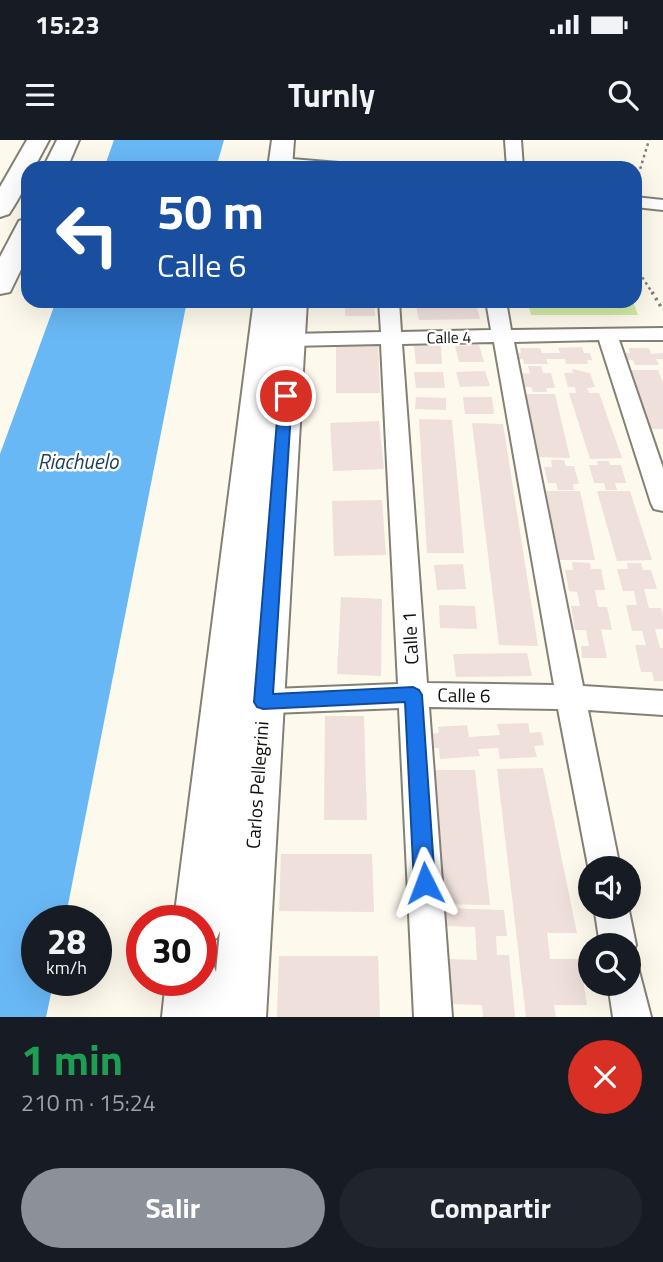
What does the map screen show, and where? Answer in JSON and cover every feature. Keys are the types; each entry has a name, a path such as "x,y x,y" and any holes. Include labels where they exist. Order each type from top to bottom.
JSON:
{"main road":[{"path":"26,161 38,140"},
{"path":"58,161 68,140"},
{"path":"0,209 21,171"},
{"path":"0,262 21,234"},
{"path":"0,286 21,240"},
{"path":"201,905 267,308"},
{"name":"Carlos Pellegrini","path":"239,1017 292,321"},
{"path":"189,1017 191,996"}],"street":[{"path":"513,140 514,161"},
{"path":"642,203 663,206"},
{"name":"Calle 1","path":"389,308 433,1017"},
{"path":"497,308 601,856"},
{"name":"Calle 4","path":"292,321 391,338 663,334"},
{"path":"607,334 663,503"},
{"name":"Calle 6","path":"222,701 263,702 413,695 569,696 663,703"},
{"path":"628,996 632,1017"}],"path":[{"path":"642,164 649,140"},
{"path":"642,277 663,310"}],"green space":[{"path":"529,308 636,308 638,315 531,315"}],"water":[{"path":"114,140 224,140 218,161 106,161"},
{"name":"Riachuelo","path":"53,308 186,308 68,905 21,905 21,996 51,996 46,1017 0,1017 0,454"}],"building":[{"path":"345,308 374,308 375,316 345,316"},
{"path":"416,308 477,308 480,319 419,320"},
{"path":"336,343 378,343 380,393 336,393"},
{"path":"479,345 484,362 459,362 455,346"},
{"path":"414,346 441,346 442,364 416,364"},
{"path":"582,347 584,353 590,353 592,360 587,360 588,364 566,364 565,359 546,359 548,364 524,364 523,359 514,360 513,353 521,353 520,348 540,348 542,353 560,353 558,348"},
{"path":"629,348 649,348 651,354 663,353 663,359 656,359 659,365 635,365 633,360 625,360 622,353 630,353"},
{"path":"528,366 541,366 543,373 551,373 555,388 546,388 547,392 533,392 531,387 525,387 522,373 530,374"},
{"path":"572,369 590,373 595,387 587,388 589,393 599,393 622,458 590,459 569,393 576,393 575,387 568,387 564,373 573,373"},
{"path":"628,370 658,370 663,383 663,429 647,429"},
{"path":"485,371 490,386 460,387 456,372"},
{"path":"414,372 443,372 445,388 416,388"},
{"path":"524,394 555,394 570,458 537,457"},
{"path":"416,397 446,398 446,410 415,409"},
{"path":"463,397 492,397 494,414 465,414"},
{"path":"419,419 452,420 464,553 427,553"},
{"path":"379,421 384,469 333,471 330,423"},
{"path":"472,423 503,424 538,646 499,645"},
{"path":"551,460 564,460 566,466 574,466 579,484 573,484 574,490 558,490 556,483 548,483 544,467 552,467"},
{"path":"597,461 621,465 626,483 615,483 617,490 606,490 604,483 594,483 589,465 598,465"},
{"path":"546,491 580,491 595,560 559,560"},
{"path":"597,491 630,491 652,560 617,561"},
{"path":"382,500 386,555 334,556 332,501"},
{"path":"572,562 590,563 591,569 601,569 605,590 595,590 598,607 607,607 612,630 601,629 607,658 582,658 581,646 589,646 586,630 575,630 571,606 580,606 577,592 569,591 565,570 573,570"},
{"path":"627,563 641,563 643,570 651,570 657,589 644,589 649,608 661,608 663,616 663,629 655,629 660,648 663,648 663,681 654,681 652,672 641,672 635,645 646,645 642,631 632,631 626,605 637,605 634,591 623,591 617,569 628,569"},
{"path":"463,564 466,589 437,590 434,565"},
{"path":"341,597 382,599 381,676 337,674"},
{"path":"439,605 475,606 477,629 440,628"},
{"path":"527,653 532,676 456,677 453,654"},
{"path":"325,716 364,716 367,820 324,820"},
{"path":"528,723 530,733 541,732 544,745 534,746 537,757 500,759 498,748 478,749 480,756 440,759 439,748 430,748 428,734 439,733 438,727 467,725 469,737 500,735 497,724"},
{"path":"543,768 577,933 547,933 550,959 578,959 578,996 586,996 587,1005 554,1005 556,1017 526,1017 497,769"},
{"path":"430,770 475,770 490,905 441,904"},
{"path":"281,854 372,854 374,912 279,911"},
{"path":"443,908 504,910 507,936 496,936 497,955 509,955 515,1017 483,1017 482,1005 450,1004 447,959 477,960 475,927 444,926"},
{"path":"279,956 378,956 380,1017 277,1017"}],"route":[{"path":"286,396 263,702 413,695 425,883"}]}
